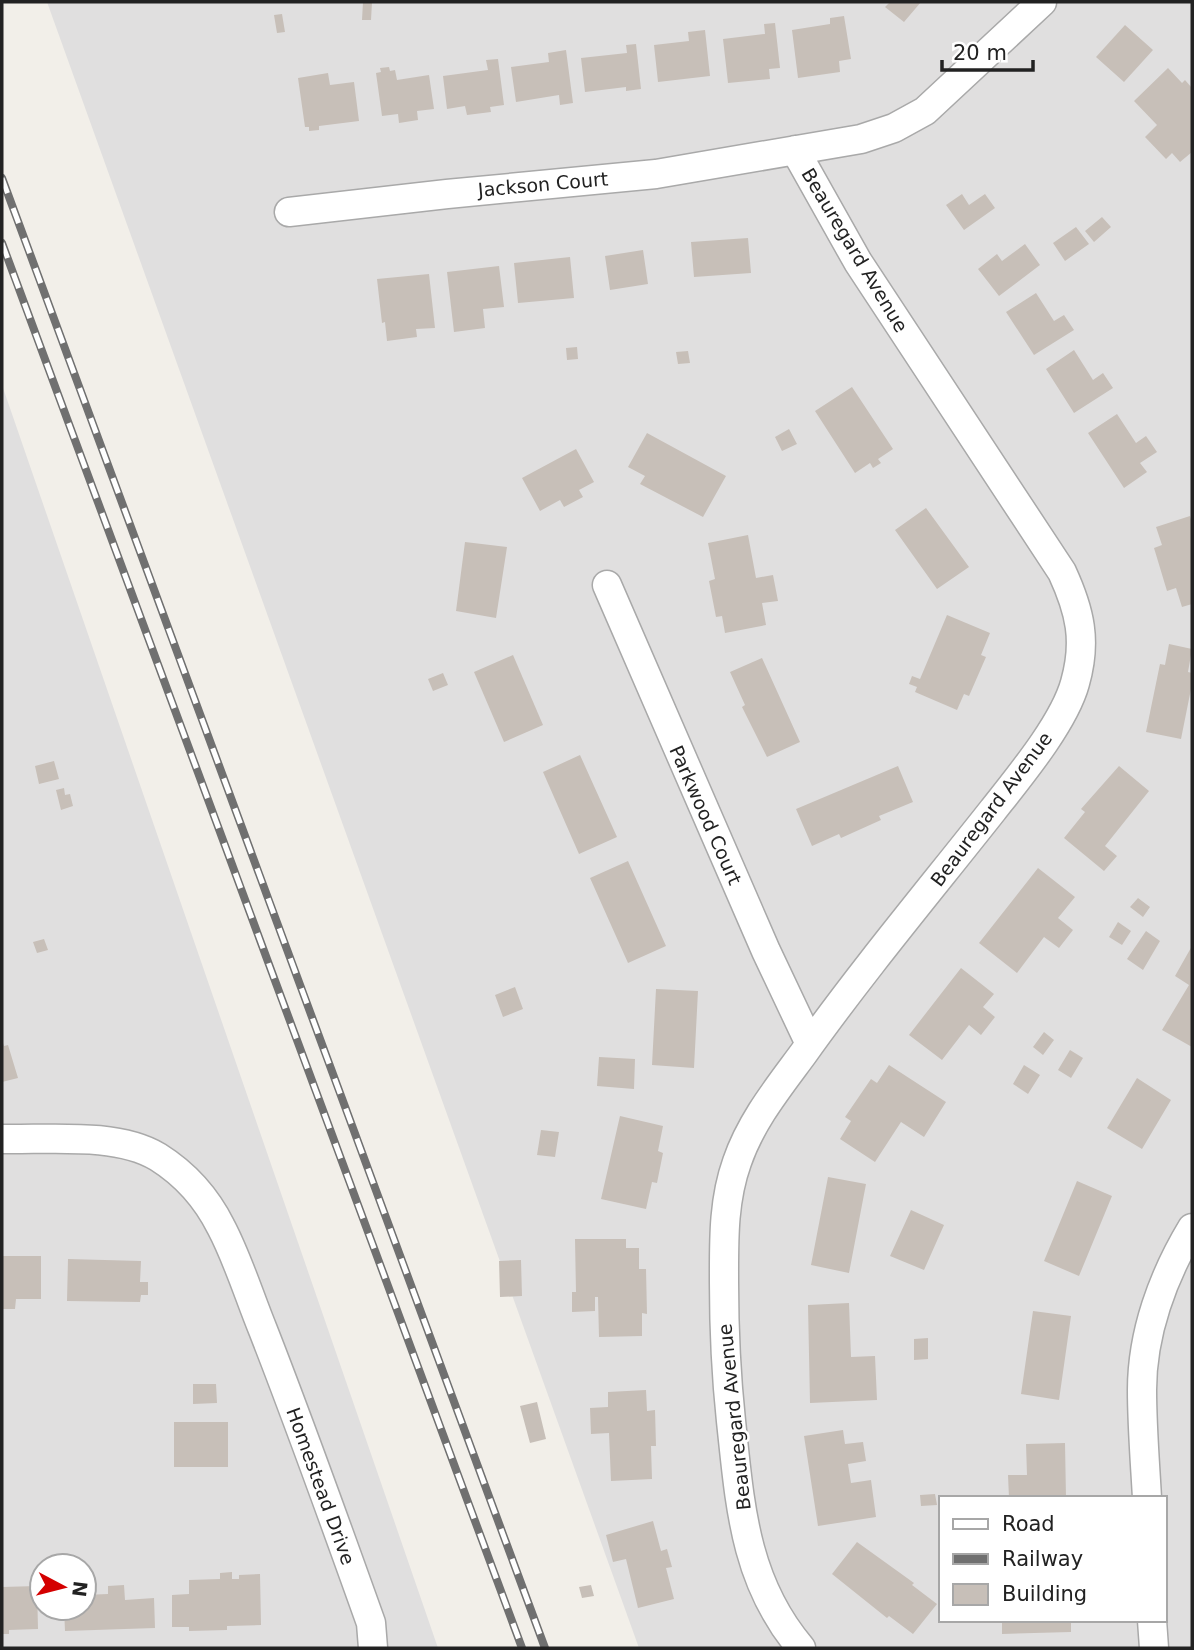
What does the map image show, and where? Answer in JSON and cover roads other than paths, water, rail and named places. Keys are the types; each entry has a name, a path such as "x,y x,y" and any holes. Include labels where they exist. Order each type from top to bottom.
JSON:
{"street":[{"name":"Beauregard Avenue","path":"801,1648 762,1588 750,1556 737,1477 725,1358 724,1230 726,1204 736,1163 753,1124 831,1014 1029,765 1068,702 1075,685 1082,655 1082,631 1075,600 1062,572 858,262 795,150 861,139 894,128 925,111 1042,2"},
{"name":"Jackson Court","path":"289,212 656,174 795,150"},
{"name":"Parkwood Court","path":"607,585 766,951 810,1044"},
{"name":"Homestead Drive","path":"2,1139 114,1143 134,1147 156,1156 181,1173 199,1192 221,1227 288,1395 371,1623 373,1648"},
{"path":"1147,1496 1142,1388 1145,1358 1155,1307 1173,1259 1192,1228"},
{"path":"1153,1622 1154,1648"}],"railway":[{"path":"2,178 545,1648"},
{"path":"2,243 522,1648"}]}
